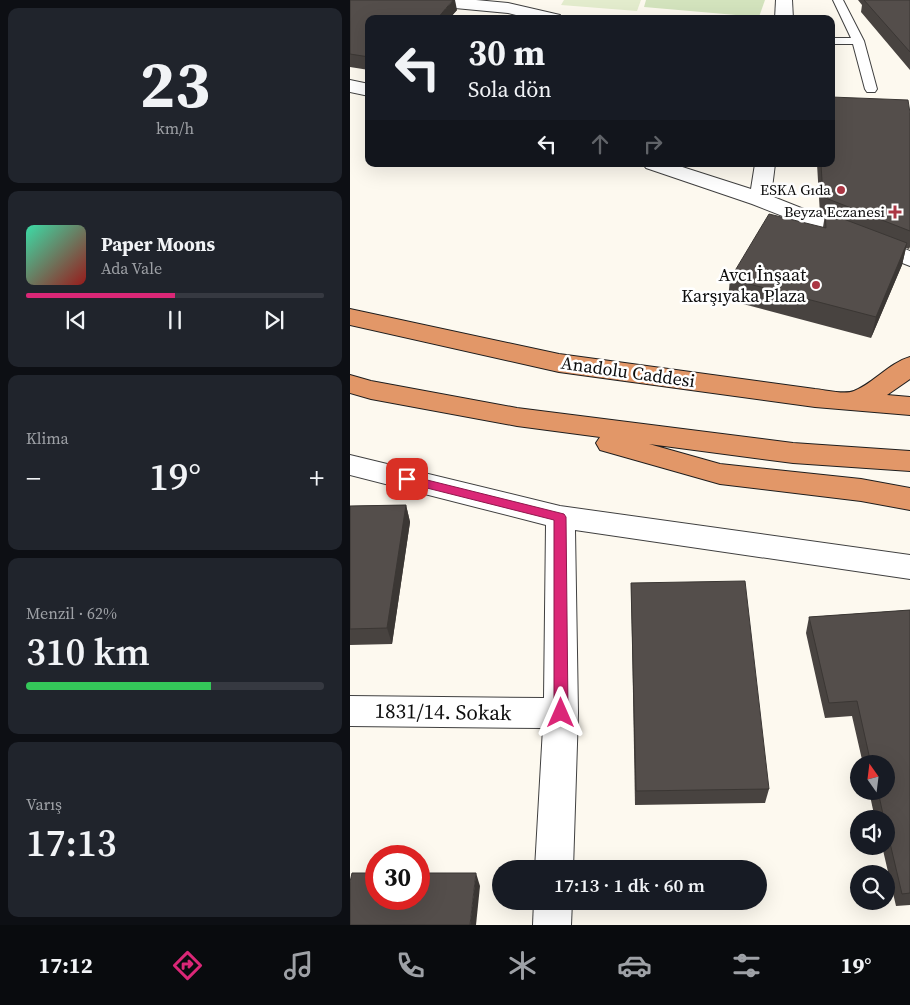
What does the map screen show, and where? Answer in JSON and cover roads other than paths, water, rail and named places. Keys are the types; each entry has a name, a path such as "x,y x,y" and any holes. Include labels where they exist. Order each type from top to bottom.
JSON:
{"highway":[{"name":"Anadolu Caddesi","path":"350,317 559,363 855,402 910,406"},
{"path":"855,402 891,382 910,366"},
{"path":"350,384 370,390 517,416 793,453 910,461"},
{"path":"517,416 720,474 861,490 910,499"}],"street":[{"path":"422,0 508,9 536,15"},
{"path":"784,0 784,15"},
{"path":"350,86 365,89"},
{"path":"662,167 760,199 910,259"},
{"path":"760,199 765,167"},
{"path":"350,465 560,517 910,566"},
{"path":"554,860 561,713 560,517"},
{"name":"1831/14. Sokak","path":"350,711 561,713"},
{"path":"552,925 553,910"}],"lane":[{"path":"838,0 858,41 871,89"},
{"path":"835,41 858,41"}],"place":[{"name":"ESKA Gıda","path":"841,190"},
{"name":"Beyza Eczanesi","path":"895,212"},
{"name":"Avcı İnşaat Karşıyaka Plaza","path":"816,285"}]}
